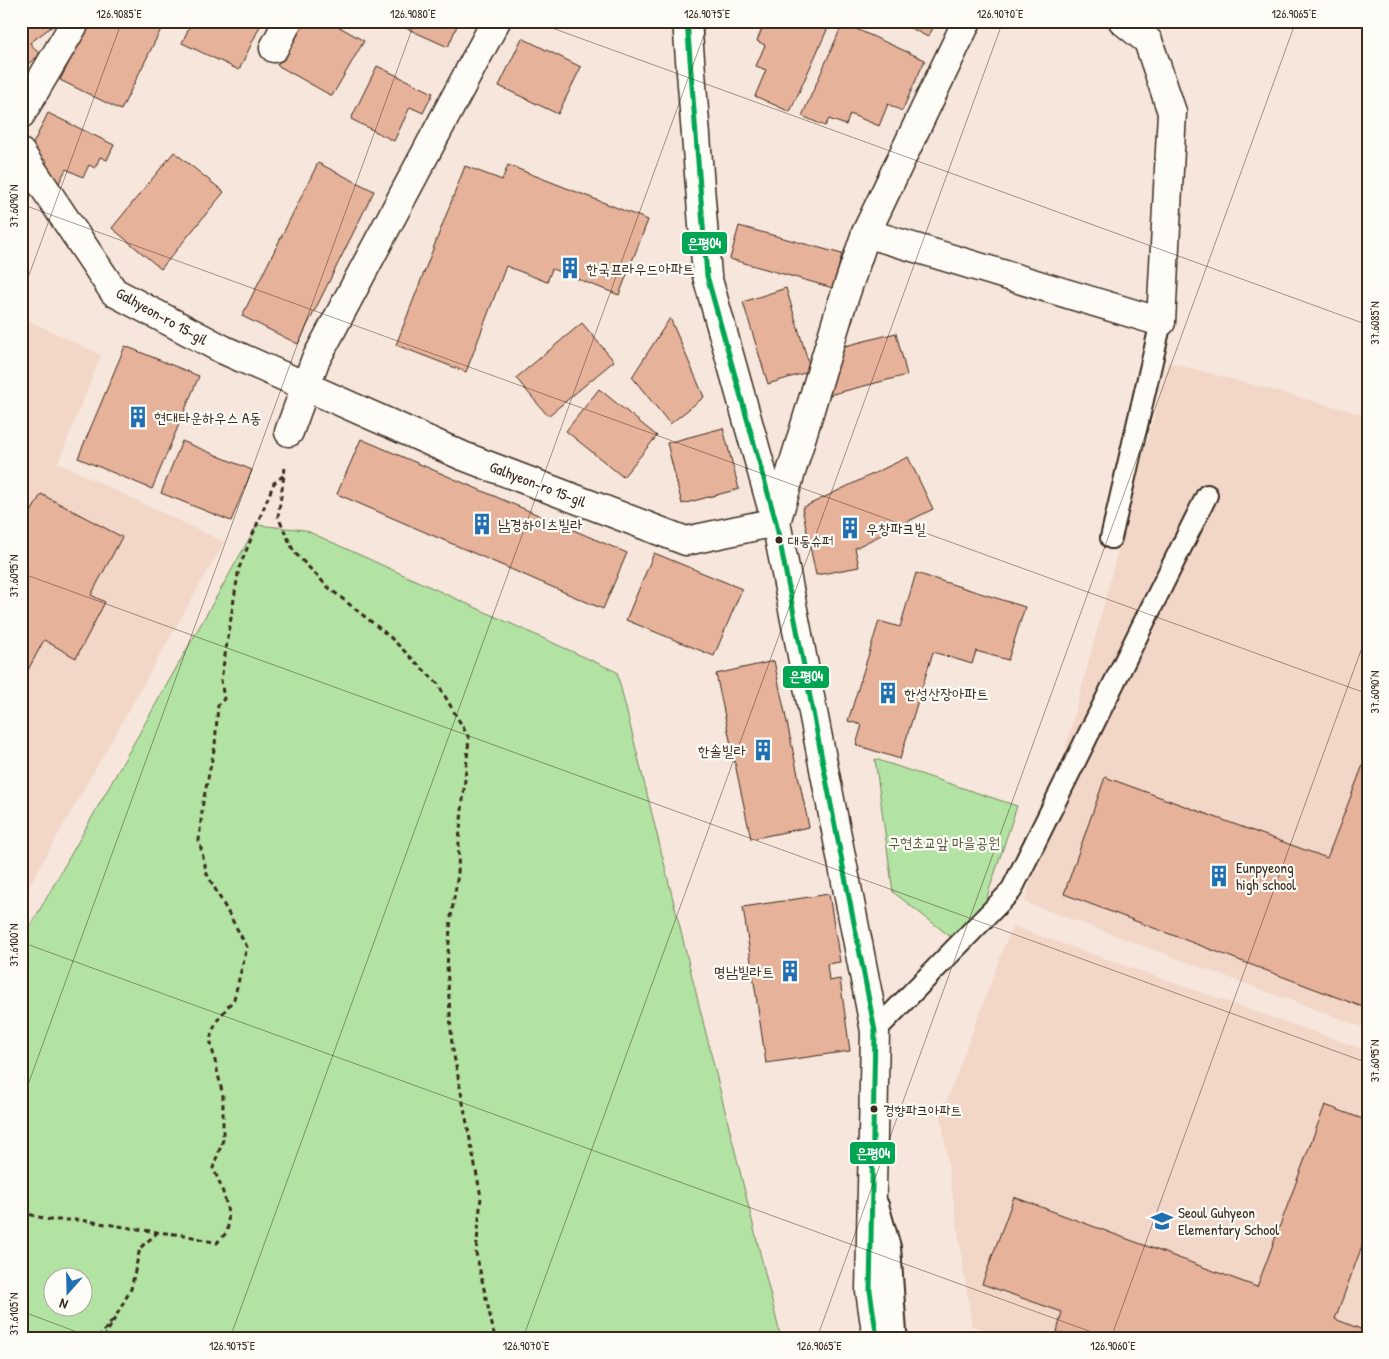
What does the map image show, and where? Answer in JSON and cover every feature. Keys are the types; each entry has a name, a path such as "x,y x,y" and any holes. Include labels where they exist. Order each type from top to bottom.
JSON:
{"street":[{"path":"21,114 76,21"},
{"path":"274,48 288,21"},
{"path":"289,432 315,361 496,21"},
{"path":"687,21 707,276 776,522 875,1031 870,1291 877,1338"},
{"path":"776,522 840,310 866,233 967,21"},
{"path":"866,233 1161,322 1172,112 1148,40 1123,21"},
{"name":"Galhyeon-ro 15-gil","path":"21,153 114,292 224,350 463,456 686,542 776,522"}],"lane":[{"path":"1110,538 1161,322"},
{"path":"875,1031 1011,891 1207,496"},
{"path":"872,1186 890,1247 896,1333 898,1338"}],"path":[{"path":"289,432 278,517 294,552 329,588 389,636 438,684 469,738 458,874 451,916 447,966 452,1045 480,1197 476,1253 495,1338"},
{"path":"21,1212 50,1220 80,1220 184,1235 217,1243 227,1232 228,1217 222,1188 213,1168 223,1140 223,1096 210,1039 216,1022 234,999 247,947 207,874 199,840 203,802 215,745 218,704 224,699 221,680 239,568 274,483 284,475"},
{"path":"104,1338 131,1289 140,1248 157,1232"},
{"path":"98,1338 121,1310"}],"shaded area":[{"path":"21,317 101,355 58,463 224,542 21,900"},
{"path":"1168,362 1368,416 1368,1029 1025,902"},
{"name":"Seoul Guhyeon Elementary School","path":"1012,926 1368,1051 1368,1338 1003,1338 972,1326 941,1116"}],"green space":[{"path":"257,525 305,530 617,672 781,1338 21,1338 21,943"},
{"name":"구현초교앞 마을공원","path":"875,759 1017,806 969,951 893,892"}],"building":[{"path":"21,21 59,21 30,43 40,55 21,69"},
{"path":"90,21 165,21 121,110 60,80"},
{"path":"192,21 250,21 260,26 239,70 182,43"},
{"path":"302,21 329,21 364,41 332,96 277,65"},
{"path":"398,21 459,21 448,47 397,24"},
{"path":"765,21 831,21 790,112 755,96 766,70 756,66 765,45 757,41"},
{"path":"897,21 937,21 928,37"},
{"path":"843,23 925,60 902,111 888,104 879,126 850,114 846,125 829,119 825,126 802,116"},
{"path":"522,38 581,67 558,114 499,86"},
{"path":"377,66 433,93 423,113 410,107 394,141 351,119"},
{"path":"48,113 114,145 107,160 100,157 95,168 89,165 83,177 66,169 59,183 41,175 47,161 29,152"},
{"path":"174,152 224,192 161,269 112,228"},
{"path":"318,163 374,191 298,344 242,316"},
{"name":"한국프라우드아파트","path":"508,165 648,220 619,295 552,269 547,282 506,266 466,372 396,345 465,166 502,180"},
{"path":"739,226 842,254 833,288 730,259"},
{"path":"786,288 811,371 768,384 743,302"},
{"path":"670,318 704,397 670,424 632,377"},
{"path":"582,323 614,361 548,416 516,378"},
{"path":"896,333 907,375 825,396 841,347"},
{"name":"현대타운하우스 A동","path":"125,346 199,376 152,489 78,458"},
{"path":"599,389 657,436 623,477 566,431"},
{"path":"723,428 739,489 682,504 667,443"},
{"name":"남경하이츠빌라","path":"361,439 627,553 603,609 337,494"},
{"path":"182,441 252,470 231,521 161,493"},
{"name":"우창파크빌","path":"908,457 933,509 855,548 859,567 816,575 802,508"},
{"path":"41,494 122,537 91,595 105,602 76,658 44,640 21,683 21,531"},
{"path":"654,553 742,589 714,656 626,620"},
{"name":"한성산장아파트","path":"916,573 1025,607 1008,660 976,651 972,664 933,652 900,759 856,745 862,725 848,721 879,621 900,627"},
{"name":"한솔빌라","path":"774,661 809,827 751,839 716,674"},
{"name":"Eunpyeong high school","path":"1368,752 1368,1009 1064,894 1105,777 1327,858"},
{"name":"명남빌라트","path":"829,894 840,962 827,964 829,981 840,979 850,1051 766,1063 743,907"},
{"path":"1325,1105 1368,1121 1368,1230 1335,1319 1368,1332 1368,1338 1073,1338 1057,1332 1062,1312 982,1284 1014,1197 1257,1287"}],"transit line":[{"name":"은평04","path":"687,21 707,276 776,522 875,1031 870,1291 877,1338"}],"place":[{"name":"한국프라우드아파트","path":"570,268"},
{"name":"현대타운하우스 A동","path":"138,417"},
{"name":"남경하이츠빌라","path":"482,524"},
{"name":"우창파크빌","path":"850,528"},
{"name":"대동슈퍼","path":"779,540"},
{"name":"한성산장아파트","path":"888,693"},
{"name":"한솔빌라","path":"763,750"},
{"name":"Eunpyeong high school","path":"1219,876"},
{"name":"명남빌라트","path":"790,971"},
{"name":"경향파크아파트","path":"874,1109"},
{"name":"Seoul Guhyeon Elementary School","path":"1162,1221"}]}
